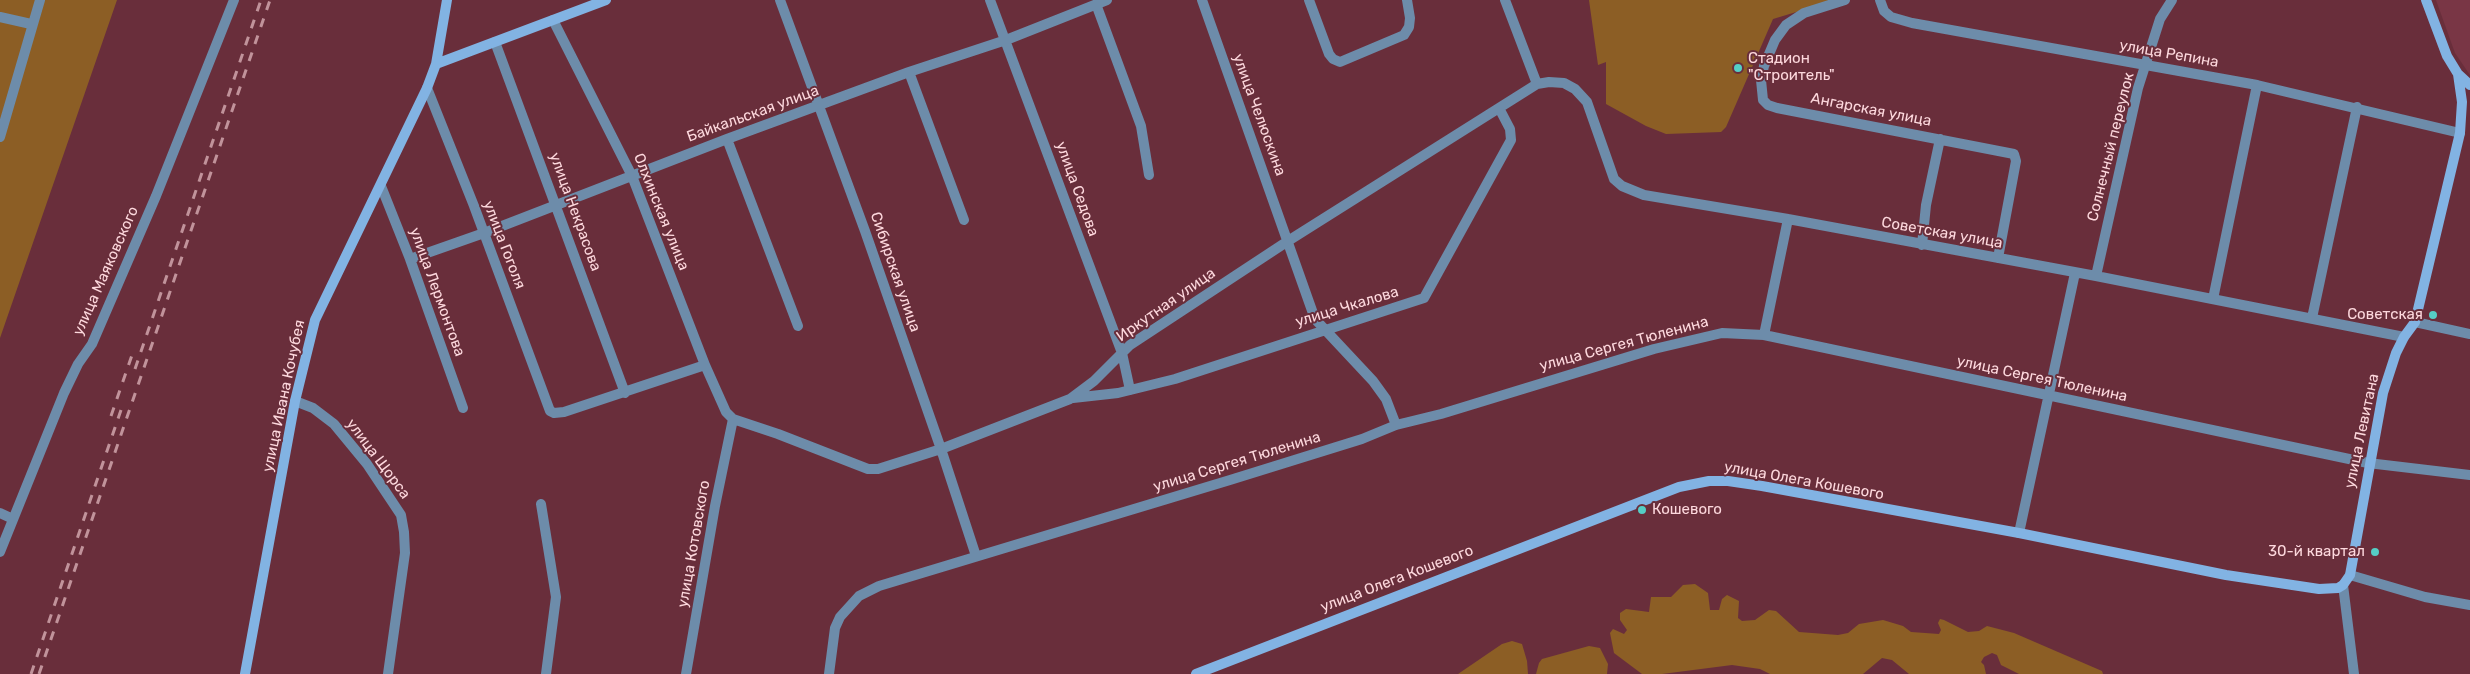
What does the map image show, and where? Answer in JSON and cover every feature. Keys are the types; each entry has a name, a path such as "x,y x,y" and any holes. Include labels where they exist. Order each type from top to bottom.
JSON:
{"street":[{"path":"0,137 4,103 40,0"},
{"name":"улица Маяковского","path":"0,552 64,393 78,364 92,344 156,196 234,0"},
{"name":"улица Ивана Кочубея","path":"245,674 295,401 315,320 427,88 436,64 447,0"},
{"path":"436,64 606,0"},
{"name":"Сибирская улица","path":"780,0 941,449 976,556"},
{"name":"улица Седова","path":"990,0 1122,353 1130,390"},
{"name":"Байкальская улица","path":"410,259 484,233 727,139 909,72 1006,40 1107,0"},
{"name":"улица Челюскина","path":"1202,0 1288,241 1292,260 1317,323 1326,330 1373,381 1386,399 1396,425"},
{"path":"1309,0 1331,57 1337,62 1404,35 1410,22 1407,0"},
{"path":"1505,0 1537,84"},
{"name":"Ангарская улица","path":"1845,0 1800,15 1786,25 1771,48 1764,66 1761,80 1763,100 1768,105 1777,108 2015,155 2016,161 1998,258"},
{"name":"улица Репина","path":"1880,0 1884,11 1895,19 2257,85 2357,107 2460,133"},
{"name":"Солнечный переулок","path":"2096,276 2138,88 2147,65 2160,18 2172,0"},
{"name":"улица Левитана","path":"2344,585 2350,575 2368,463 2384,387 2404,337 2415,322 2460,133 2462,102 2458,74 2445,51 2426,0"},
{"path":"1096,4 1141,126 1149,175"},
{"path":"0,17 31,24"},
{"name":"Олхинская улица","path":"553,20 632,176 705,365 724,408 733,419"},
{"name":"улица Некрасова","path":"495,42 557,205 625,393"},
{"path":"909,72 964,220"},
{"path":"2458,74 2470,85"},
{"name":"Советская улица","path":"1537,84 1564,83 1575,90 1587,102 1610,171 1622,186 1644,194 1788,218 2404,337"},
{"name":"Иркутная улица","path":"733,419 778,434 868,469 878,469 941,449 1070,399 1094,381 1130,345 1288,241 1537,84"},
{"path":"2213,299 2257,85"},
{"name":"улица Гоголя","path":"427,88 530,355 545,404 552,413 564,412 625,393"},
{"path":"2312,318 2357,107"},
{"name":"улица Чкалова","path":"1070,399 1130,390 1174,379 1417,301 1427,294 1482,188 1510,140 1510,129 1499,108"},
{"path":"727,139 798,326"},
{"path":"1922,245 1926,205 1940,139"},
{"name":"улица Лермонтова","path":"381,186 410,259 463,408"},
{"path":"1764,335 1788,218"},
{"path":"2019,533 2075,273"},
{"path":"2415,322 2470,334"},
{"name":"улица Сергея Тюленина","path":"828,674 835,628 843,612 867,590 1334,448 1396,425 1712,334 1736,332 1764,335 2368,463 2470,476"},
{"path":"625,393 705,365"},
{"name":"улица Щорса","path":"295,401 318,411 334,424 367,464 401,515 405,554 388,674"},
{"name":"улица Котовского","path":"686,674 715,506 733,419"},
{"name":"улица Олега Кошевого","path":"1196,674 1679,487 1695,483 1728,481 1762,486 2019,533 2226,575 2318,589 2334,589 2344,585"},
{"path":"541,504 556,597 546,674"},
{"path":"0,513 13,519"},
{"path":"2350,575 2425,596 2470,605"},
{"path":"2344,585 2354,674"}],"shaded area":[{"path":"0,0 117,0 0,338"},
{"path":"1589,0 1836,0 1773,19 1726,127 1721,132 1666,134 1646,126 1606,104 1606,62 1598,65"},
{"path":"2436,0 2470,0 2470,75 2455,53"},
{"path":"1695,584 1708,593 1710,610 1719,610 1722,599 1727,595 1739,601 1738,618 1742,621 1755,620 1769,610 1776,611 1799,632 1838,635 1848,633 1859,624 1883,620 1903,626 1911,632 1939,634 1941,630 1938,623 1940,619 1968,632 1979,631 1987,626 2014,633 2102,671 2103,674 2019,674 2001,665 1997,655 1992,653 1984,657 1981,662 1984,665 1986,674 1909,674 1892,660 1882,658 1863,674 1770,674 1760,669 1732,665 1662,674 1642,674 1614,653 1610,633 1613,629 1624,634 1627,630 1620,620 1620,613 1626,609 1649,612 1651,597 1671,597 1683,585"},
{"path":"1512,641 1522,644 1527,661 1528,674 1458,674 1502,644"},
{"path":"1589,646 1600,648 1608,664 1607,674 1536,674 1542,659"}],"railway":[{"path":"135,369 261,0"},
{"path":"39,674 270,0"},
{"path":"111,416 132,355"},
{"path":"31,674 122,407"}],"place":[{"name":"Стадион \"Строитель\"","path":"1738,68"},
{"name":"Советская","path":"2433,315"},
{"name":"Кошевого","path":"1642,510"},
{"name":"30-й квартал","path":"2375,552"}]}
